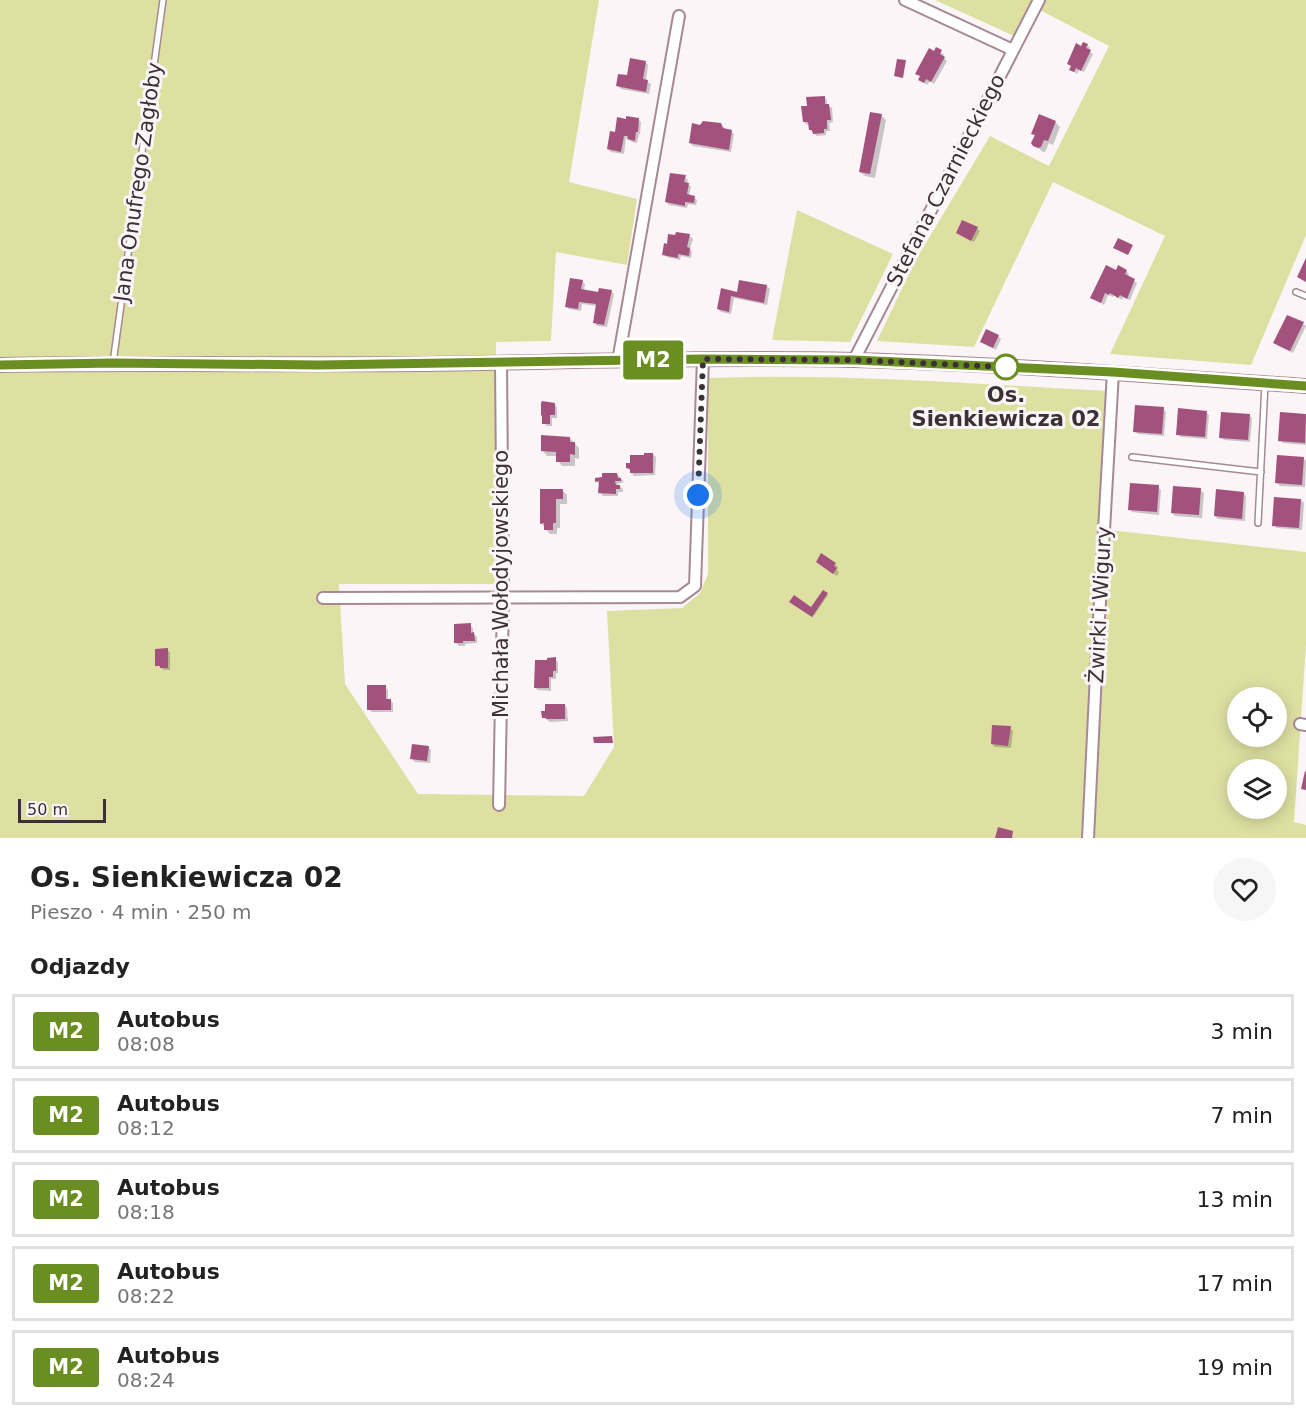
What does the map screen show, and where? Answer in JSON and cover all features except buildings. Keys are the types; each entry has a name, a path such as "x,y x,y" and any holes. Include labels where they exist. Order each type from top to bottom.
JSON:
{"street":[{"path":"905,0 1013,50"},
{"name":"Stefana Czarnieckiego","path":"854,360 1039,0"},
{"path":"618,361 679,16"},
{"path":"0,365 113,363 319,365 703,359 854,360 1113,372 1306,386"},
{"path":"323,598 680,597 695,586 703,359"},
{"name":"Michała Wołodyjowskiego","path":"499,805 503,597 501,363"},
{"name":"Żwirki i Wigury","path":"1088,838 1113,372"}],"lane":[{"name":"Jana Onufrego Zagłoby","path":"113,363 164,0"},
{"path":"1296,292 1306,296"},
{"path":"1258,523 1265,384"},
{"path":"1132,458 1261,472"}],"green space":[{"path":"0,0 599,0 569,182 637,199 627,265 556,252 551,341 496,342 495,584 339,584 345,684 418,794 584,796 614,747 607,611 682,608 700,593 708,574 708,378 808,377 958,382 1108,391 1101,529 1306,552 1306,645 1294,822 1306,825 1306,838 0,838"},
{"path":"935,0 1306,0 1306,235 1251,365 1110,354 1165,236 1053,182 974,347 877,341 915,261 990,136 1049,166 1109,46 1030,5 1014,36"},
{"path":"797,210 893,254 850,342 772,340"}],"bus line":[{"name":"M2","path":"0,365 113,363 319,365 703,359 854,360 1113,372 1306,386"}],"place":[{"name":"Os. Sienkiewicza 02","path":"1006,367"}],"route":[{"path":"698,495 703,359 854,360 1006,367"}]}
